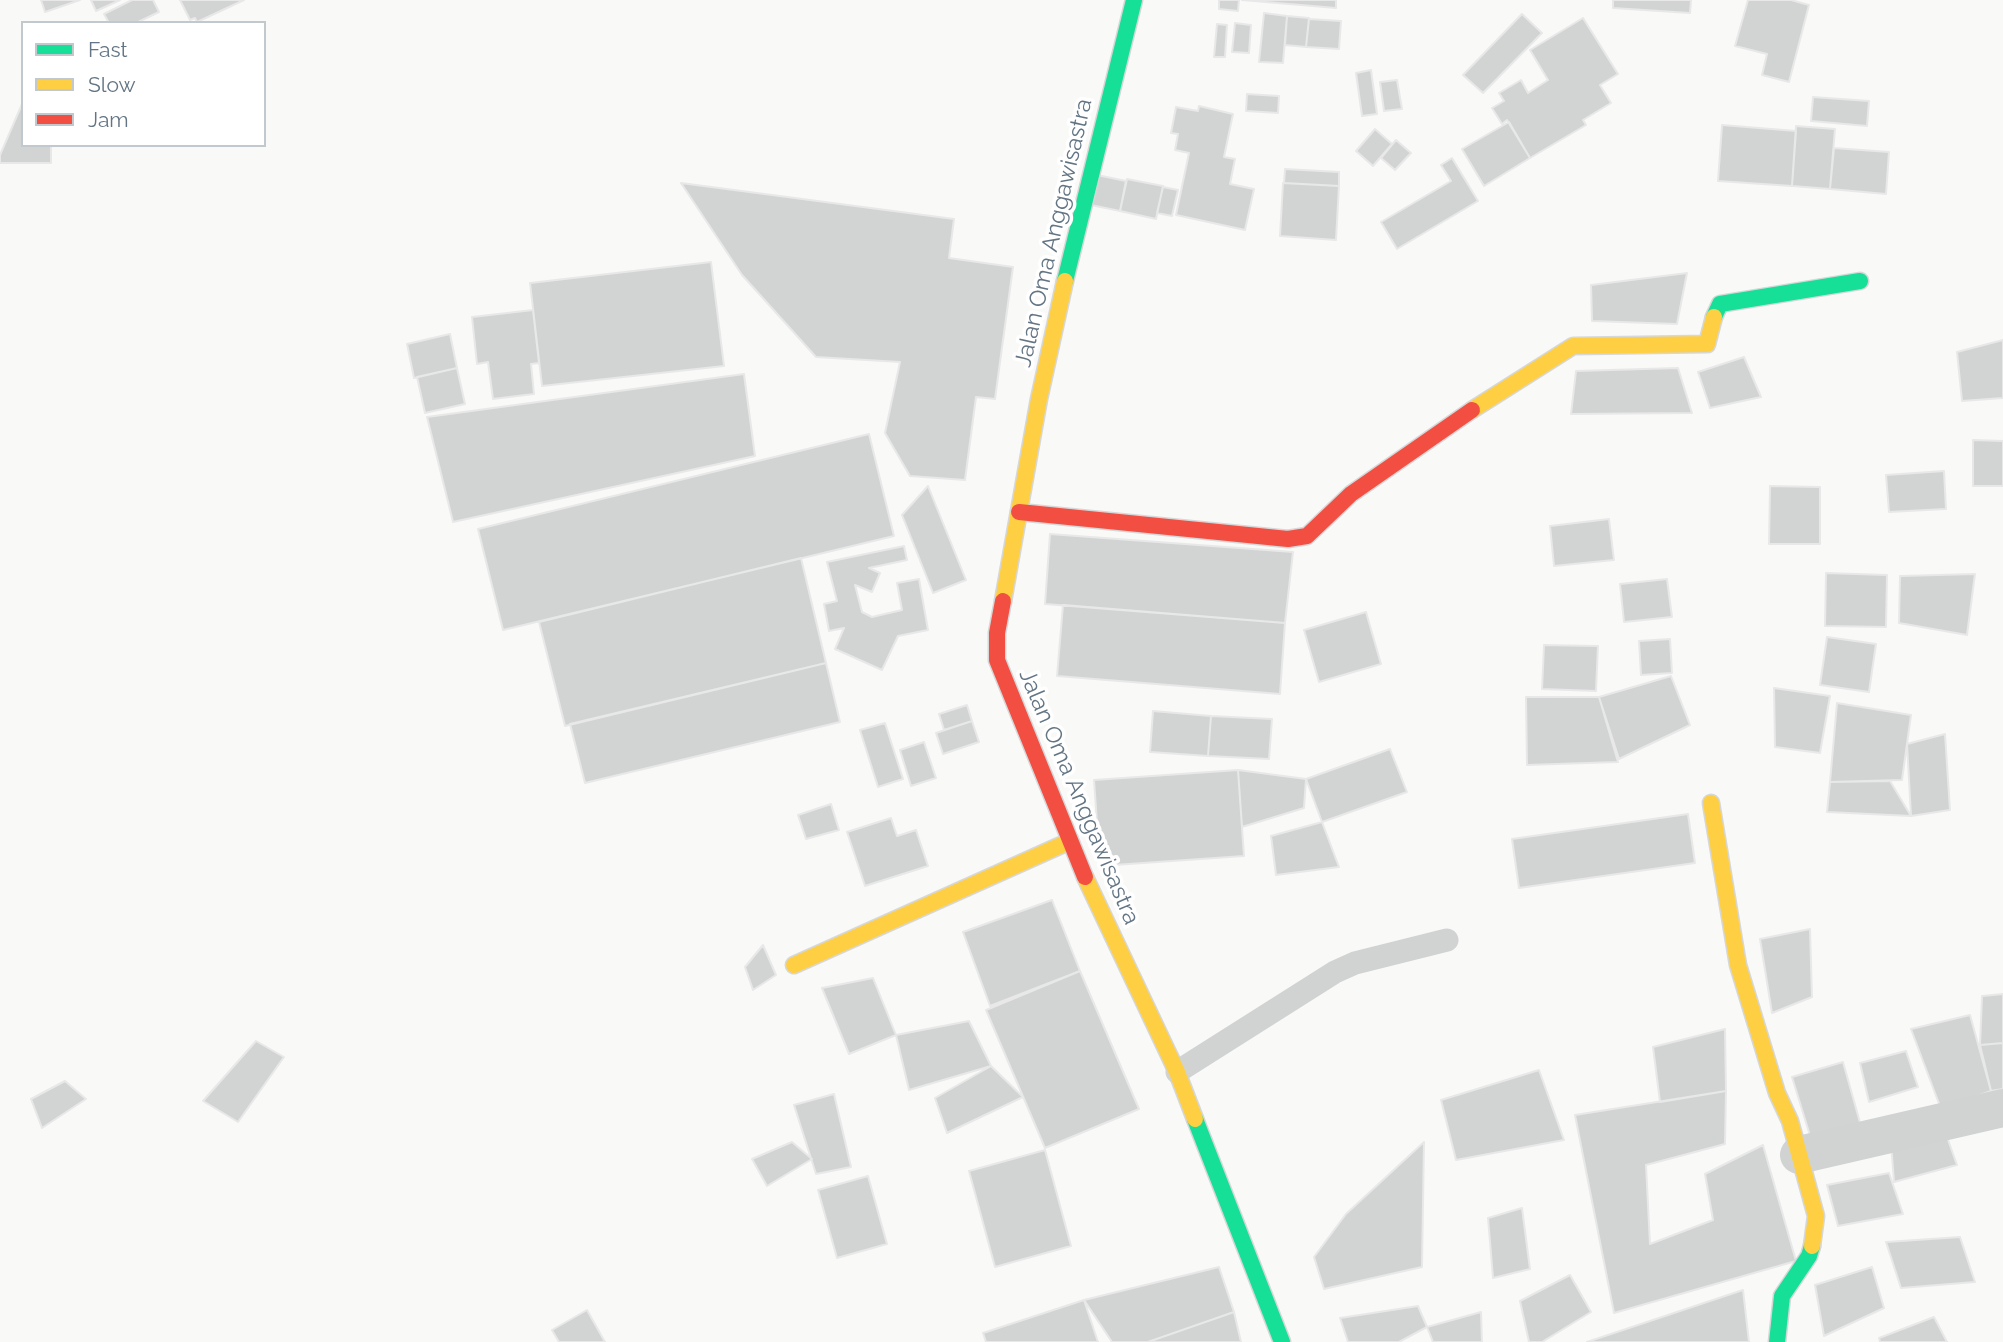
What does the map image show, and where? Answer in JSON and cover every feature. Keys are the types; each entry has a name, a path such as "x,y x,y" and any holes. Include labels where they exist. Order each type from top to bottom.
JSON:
{"street":[{"name":"Jalan Oma Anggawisastra","path":"1134,0 1086,188 1039,398 997,633 997,660 1068,842 1177,1072 1282,1342"},
{"path":"1019,512 1288,539 1307,536 1351,494 1430,437 1573,346 1707,344 1715,311 1720,304 1860,281"},
{"path":"1711,803 1738,965 1816,1216 1815,1236 1809,1256 1782,1296 1777,1342"},
{"path":"794,965 1068,842"},
{"path":"1799,1155 2003,1108"}],"lane":[{"path":"1177,1072 1335,972 1355,963 1447,940"}],"building":[{"path":"41,0 80,0 45,12"},
{"path":"91,0 120,0 96,11"},
{"path":"132,0 153,0 159,12 140,21 108,21 104,14"},
{"path":"180,0 244,0 199,21 195,18 190,20"},
{"path":"1219,0 1239,0 1238,11 1219,9"},
{"path":"1242,0 1336,0 1336,8"},
{"path":"1613,0 1691,0 1690,13 1613,8"},
{"path":"1748,0 1791,0 1809,5 1789,82 1762,75 1767,54 1735,46"},
{"path":"1264,13 1287,16 1283,63 1259,62"},
{"path":"1522,14 1542,33 1483,93 1463,75"},
{"path":"1287,16 1309,18 1306,47 1285,45"},
{"path":"1583,18 1618,74 1600,85 1611,103 1583,120 1586,125 1530,158 1507,120 1502,124 1492,108 1504,101 1499,93 1521,80 1528,93 1548,80 1530,50"},
{"path":"1309,19 1341,21 1339,49 1306,47"},
{"path":"1235,23 1251,25 1249,53 1232,52"},
{"path":"1217,24 1227,25 1225,57 1214,57"},
{"path":"1371,70 1377,114 1362,116 1356,73"},
{"path":"1397,80 1402,109 1384,111 1380,82"},
{"path":"1247,94 1279,96 1278,113 1246,111"},
{"path":"1813,97 1869,101 1867,126 1811,121"},
{"path":"21,106 21,147 51,147 51,163 0,163 0,155"},
{"path":"1199,106 1233,114 1224,157 1235,159 1230,184 1254,189 1245,230 1176,215 1189,153 1175,150 1178,134 1171,133 1176,107 1198,111"},
{"path":"1509,122 1530,158 1484,186 1462,149"},
{"path":"1722,125 1796,131 1792,186 1718,181"},
{"path":"1796,126 1835,129 1830,189 1792,186"},
{"path":"1375,129 1392,144 1373,166 1356,151"},
{"path":"1396,140 1411,153 1395,170 1381,158"},
{"path":"1834,148 1889,152 1886,194 1830,189"},
{"path":"1452,158 1478,201 1397,249 1381,222 1451,181 1441,165"},
{"path":"1285,169 1339,172 1339,186 1284,183"},
{"path":"1097,175 1126,181 1120,211 1091,205"},
{"path":"1127,179 1163,186 1156,219 1120,211"},
{"path":"681,183 954,219 949,258 1013,267 995,399 976,397 965,480 910,476 885,433 900,362 816,357 742,275"},
{"path":"1283,183 1339,186 1336,240 1280,236"},
{"path":"1163,187 1178,190 1172,216 1157,213"},
{"path":"711,262 724,366 542,386 530,283"},
{"path":"1687,273 1677,324 1592,321 1591,285"},
{"path":"533,310 539,363 531,364 534,394 493,399 488,362 477,364 472,317"},
{"path":"450,334 457,368 414,378 407,344"},
{"path":"2003,340 2003,398 1962,401 1957,352"},
{"path":"1744,357 1761,397 1710,408 1698,372"},
{"path":"457,368 465,404 425,413 417,377"},
{"path":"1678,368 1692,413 1571,414 1576,371"},
{"path":"744,374 755,456 453,522 427,417"},
{"path":"869,434 894,536 503,630 478,529"},
{"path":"1973,440 2003,441 2003,486 1973,486"},
{"path":"1944,471 1946,509 1889,512 1886,475"},
{"path":"928,486 966,580 933,593 902,515"},
{"path":"1770,486 1820,487 1820,544 1769,544"},
{"path":"1609,519 1614,560 1554,566 1550,526"},
{"path":"1050,534 1293,552 1285,623 1045,604"},
{"path":"904,546 907,560 869,568 880,573 872,592 855,585 862,612 872,617 902,610 897,583 919,579 928,630 898,636 882,670 835,649 844,628 829,631 824,604 837,601 827,562"},
{"path":"801,558 826,663 565,726 539,622"},
{"path":"1826,573 1887,575 1886,627 1825,626"},
{"path":"1975,574 1967,635 1899,623 1900,576"},
{"path":"1667,579 1672,617 1624,622 1620,584"},
{"path":"1063,605 1285,623 1280,694 1057,676"},
{"path":"1366,612 1381,664 1319,682 1304,630"},
{"path":"1827,637 1876,644 1869,692 1820,685"},
{"path":"1670,639 1672,673 1641,675 1639,641"},
{"path":"1544,645 1598,646 1596,691 1542,689"},
{"path":"826,663 840,722 585,783 570,724"},
{"path":"1671,676 1690,725 1619,759 1599,697"},
{"path":"1774,688 1830,696 1820,753 1775,747"},
{"path":"1526,697 1599,697 1618,762 1527,765"},
{"path":"1837,703 1911,715 1902,780 1830,782"},
{"path":"967,705 972,721 944,730 939,714"},
{"path":"1153,711 1211,716 1208,756 1150,752"},
{"path":"1211,716 1272,719 1269,759 1208,756"},
{"path":"972,721 979,742 943,754 936,733"},
{"path":"885,723 903,779 878,787 860,730"},
{"path":"1945,734 1950,810 1911,816 1907,744"},
{"path":"924,742 936,778 911,786 900,750"},
{"path":"1390,749 1407,792 1322,822 1306,779"},
{"path":"1238,770 1244,856 1100,866 1094,780"},
{"path":"1238,770 1306,779 1304,808 1242,827"},
{"path":"1890,781 1911,816 1827,812 1830,782"},
{"path":"831,804 839,830 806,839 798,815"},
{"path":"1688,814 1695,863 1519,888 1512,839"},
{"path":"891,818 897,836 916,830 928,866 865,886 847,832"},
{"path":"1322,822 1339,867 1276,875 1271,836"},
{"path":"1052,900 1080,971 990,1006 963,932"},
{"path":"1810,929 1812,997 1772,1013 1760,939"},
{"path":"763,945 776,975 753,990 745,967"},
{"path":"1080,971 1139,1109 1045,1148 986,1010"},
{"path":"873,978 896,1035 849,1054 822,988"},
{"path":"2003,994 2003,1043 1980,1045 1982,996"},
{"path":"1970,1015 1991,1091 1941,1109 1911,1029"},
{"path":"969,1021 991,1066 909,1090 896,1035"},
{"path":"1725,1029 1726,1091 1660,1102 1653,1047"},
{"path":"256,1041 284,1057 238,1122 203,1101"},
{"path":"2003,1043 2003,1089 1991,1091 1980,1045"},
{"path":"1906,1051 1918,1087 1869,1102 1860,1063"},
{"path":"1843,1062 1861,1126 1812,1142 1792,1077"},
{"path":"991,1066 1023,1097 947,1133 935,1098"},
{"path":"1539,1070 1564,1140 1456,1160 1441,1100"},
{"path":"65,1081 86,1099 42,1128 31,1099"},
{"path":"1726,1091 1725,1144 1646,1165 1650,1244 1713,1220 1705,1174 1763,1145 1796,1261 1614,1313 1575,1115"},
{"path":"834,1094 851,1167 816,1174 794,1105"},
{"path":"1946,1134 1957,1165 1894,1182 1891,1143"},
{"path":"792,1142 812,1159 767,1186 752,1159"},
{"path":"1424,1142 1422,1267 1324,1289 1314,1257 1346,1214"},
{"path":"1045,1150 1071,1246 995,1267 969,1171"},
{"path":"1889,1173 1903,1214 1838,1226 1827,1185"},
{"path":"868,1176 887,1244 837,1258 818,1190"},
{"path":"1522,1208 1530,1269 1493,1278 1488,1218"},
{"path":"1960,1237 1975,1282 1901,1288 1886,1242"},
{"path":"1219,1267 1234,1312 1148,1342 1112,1342 1084,1300"},
{"path":"1872,1267 1884,1308 1824,1336 1815,1285"},
{"path":"1570,1275 1591,1312 1542,1342 1529,1342 1520,1301"},
{"path":"1743,1290 1749,1342 1587,1342"},
{"path":"1084,1300 1098,1342 986,1342 983,1333"},
{"path":"1418,1306 1427,1327 1399,1342 1348,1342 1340,1318"},
{"path":"587,1310 605,1342 559,1342 552,1330"},
{"path":"1234,1312 1241,1342 1148,1342"},
{"path":"1481,1312 1482,1342 1433,1342 1427,1327"},
{"path":"1934,1317 1947,1342 1880,1342 1879,1338"}],"traffic: fast":[{"path":"1065,281 1134,0"},
{"path":"1714,317 1720,304 1860,281"},
{"path":"1195,1119 1282,1342"},
{"path":"1777,1342 1782,1296 1809,1256 1812,1246"}],"traffic: slow":[{"path":"1003,601 1039,399 1065,281"},
{"path":"1472,410 1573,346 1707,344 1714,317"},
{"path":"1711,803 1738,965 1777,1093 1790,1121 1816,1216 1812,1246"},
{"path":"794,965 1068,842"},
{"path":"1085,877 1177,1072 1195,1119"}],"traffic: jam":[{"path":"1019,512 1288,539 1307,536 1351,494 1472,410"},
{"path":"1003,601 997,633 997,660 1085,877"}]}
